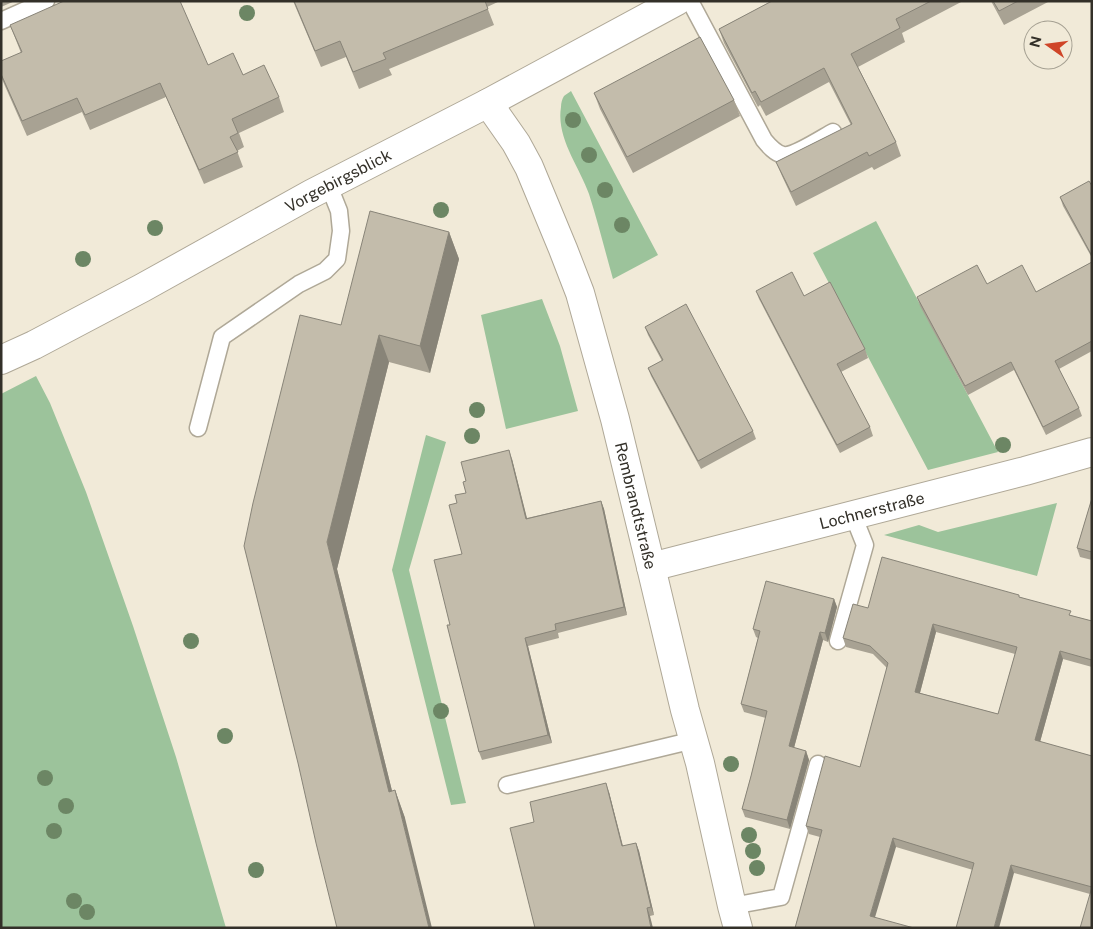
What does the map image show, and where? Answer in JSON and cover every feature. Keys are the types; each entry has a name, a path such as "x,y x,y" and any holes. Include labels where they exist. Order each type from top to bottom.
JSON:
{"street":[{"name":"Vorgebirgsblick","path":"1,360 34,345 142,288 311,194 488,103 677,1"},
{"name":"Rembrandtstraße","path":"488,103 516,143 529,167 580,293 614,419 694,740 734,917"},
{"name":"Lochnerstraße","path":"651,567 1092,452"}],"lane":[{"path":"1,21 46,1"},
{"path":"690,1 770,148 784,155 792,154 833,132"},
{"path":"198,428 222,337 299,284 325,271 337,259 341,231 338,211 328,186"},
{"path":"838,641 864,545 853,515"},
{"path":"507,786 694,740"},
{"path":"734,917 781,897 818,764"}],"green space":[{"path":"571,91 658,255 613,279 589,194 569,152 562,130 560,118 562,101 564,96"},
{"path":"876,221 998,452 928,470 813,253"},
{"path":"542,299 560,346 578,411 506,429 481,315"},
{"path":"36,376 50,403 86,492 133,626 176,757 226,928 1,928 1,394"},
{"path":"426,435 446,442 409,570 466,803 451,805 392,570"},
{"path":"1057,503 1037,576 884,535 919,525 938,532"}],"building":[{"path":"64,1 180,1 208,65 233,53 243,75 264,65 279,97 232,119 238,133 230,137 238,152 199,170 160,83 85,115 77,98 22,121 1,74 1,61 22,52 10,25"},
{"path":"294,1 485,1 488,9 383,53 386,59 353,72 340,41 315,51"},
{"path":"772,1 931,1 896,19 900,28 851,54 896,142 869,156 867,152 791,192 776,162 852,124 824,68 761,102 755,91 752,93 719,29"},
{"path":"993,1 1018,1 999,11"},
{"path":"700,37 734,100 627,157 594,93"},
{"path":"1089,181 1092,186 1092,256 1060,197"},
{"path":"370,211 449,232 420,346 379,335 327,542 389,792 395,790 429,928 337,928 244,546 300,315 341,325"},
{"path":"1092,262 1092,341 1055,361 1079,408 1043,427 1011,362 965,386 917,297 977,265 987,284 1022,265 1036,292"},
{"path":"792,272 804,296 830,282 865,349 837,364 870,427 837,445 756,291"},
{"path":"686,304 753,431 698,461 648,368 663,360 645,327"},
{"path":"509,450 526,519 601,501 624,607 555,624 556,630 525,638 548,735 479,752 447,625 450,625 434,560 462,554 449,505 457,503 455,495 466,493 463,482 466,481 461,462"},
{"path":"1092,498 1092,552 1077,548"},
{"path":"882,557 1019,595 1019,597 1071,611 1069,615 1092,621 1092,660 1060,651 1035,740 1092,756 1092,887 1011,865 994,928 956,928 974,863 893,838 870,916 914,928 795,928 822,830 806,826 825,756 860,767 888,663 870,646 843,638 853,604 868,608","holes":["933,624 1017,647 998,714 915,692"]},
{"path":"766,581 834,599 825,633 820,632 789,746 806,751 787,820 742,809 767,711 741,704 760,631 753,629"},
{"path":"606,783 622,846 636,843 651,907 647,908 651,928 535,928 510,828 534,822 530,802"},
{"path":"1092,887 1092,928 1080,928"}]}
